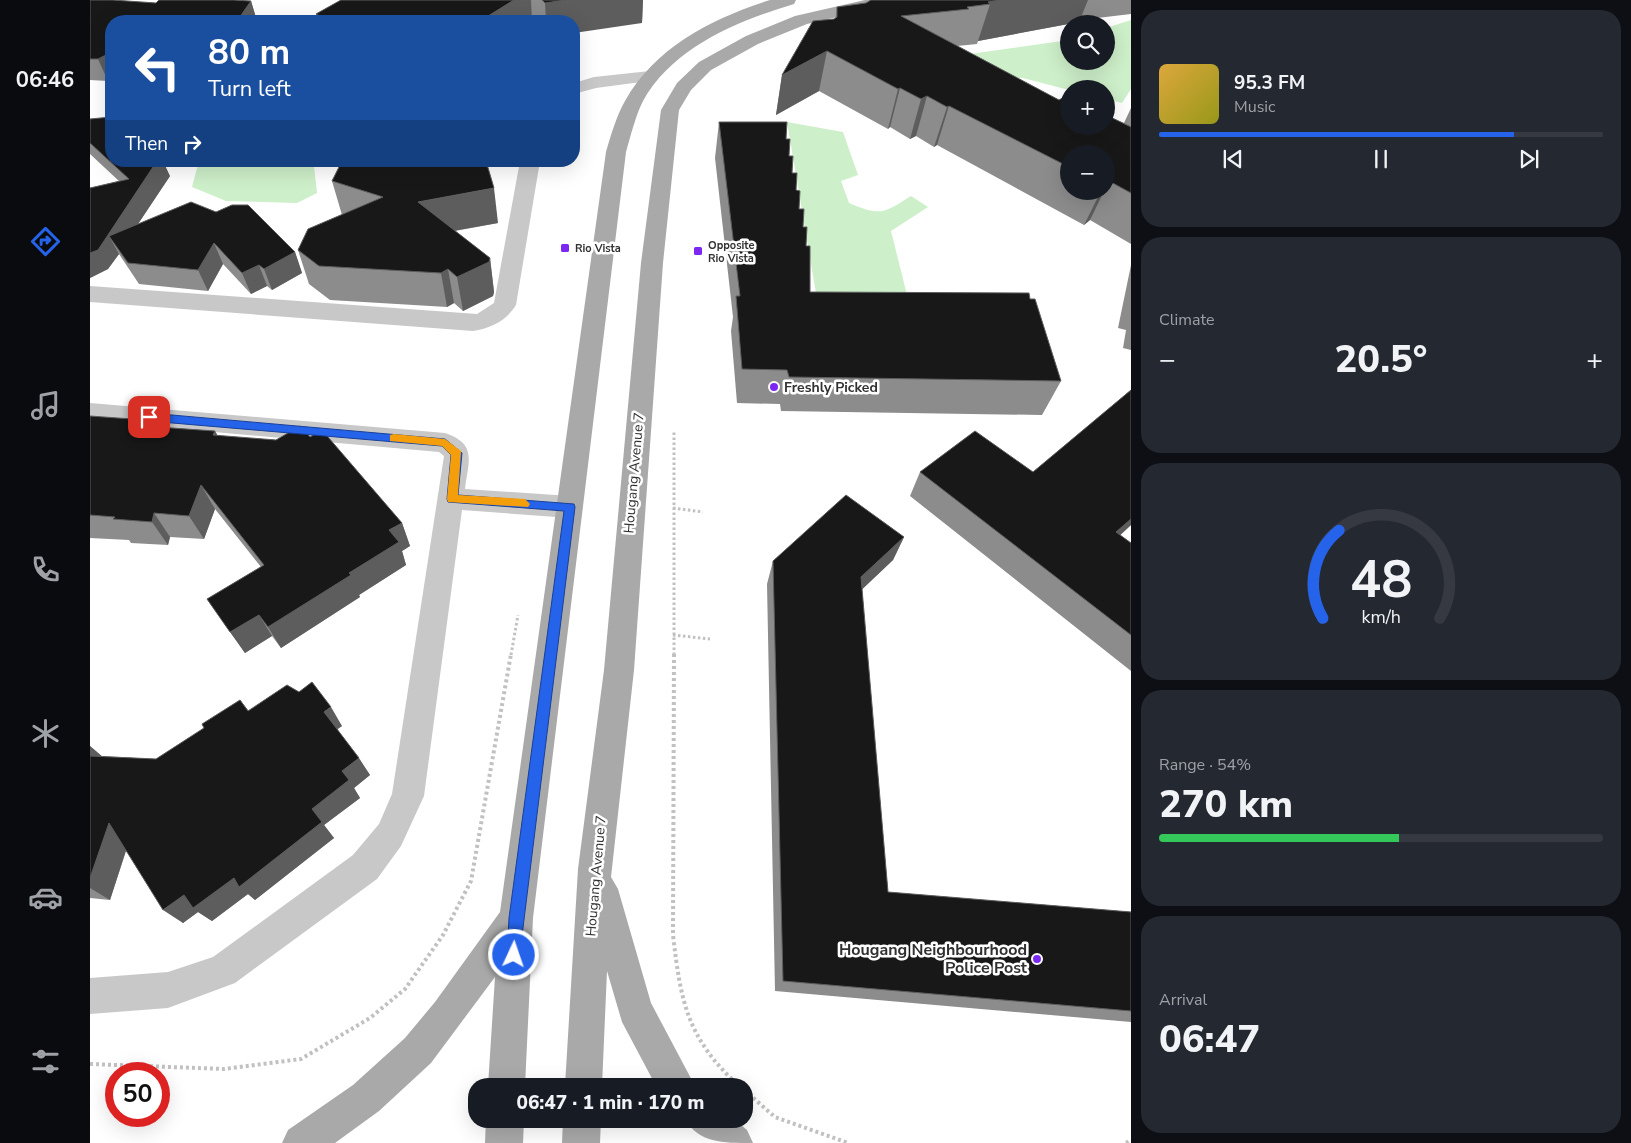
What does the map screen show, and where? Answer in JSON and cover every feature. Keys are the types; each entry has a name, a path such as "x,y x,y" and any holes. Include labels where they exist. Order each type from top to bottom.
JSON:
{"main road":[{"path":"507,1078 516,918 616,152 633,101 650,76 676,52 719,26 788,0"},
{"name":"Hougang Avenue 7","path":"584,1078 595,869 619,670 652,263 670,110 684,87 705,66 752,40 801,20 887,0"},
{"path":"595,869 635,1009 672,1078"},
{"path":"301,1143 339,1118 402,1067 437,1026 516,918"},
{"path":"504,1143 505,1128"},
{"path":"581,1143 582,1128"},
{"path":"715,1128 734,1143"}],"lane":[{"path":"580,87 594,83 650,76"},
{"path":"90,294 473,323 483,321 499,313 505,305 529,167"},
{"path":"90,412 445,442 457,453 452,499 408,796 390,835 365,867 223,971 168,990 90,996"},
{"path":"452,499 570,507"}],"path":[{"path":"674,429 673,935 679,991 691,1029 720,1070 730,1078"},
{"path":"673,508 703,512"},
{"path":"673,635 710,639"},
{"path":"753,1098 775,1117 848,1143"},
{"path":"1126,1143 1131,1140"}],"shaded area":[{"path":"1131,20 1131,89 1122,103 1115,101 1115,80 1060,80 1060,88 1023,78 1002,77 941,58 1060,41 1060,70 1115,70 1115,25"},
{"path":"787,122 843,132 858,175 841,181 849,203 868,210 881,211 894,207 911,196 928,207 891,231 907,295 819,311"},
{"path":"197,167 314,167 317,193 297,203 226,201 192,187"}],"building":[{"path":"90,0 156,3 159,0 251,1 241,15 105,15 105,56 98,59 90,59"},
{"path":"341,0 514,0 490,15 316,14"},
{"path":"542,0 566,0 545,3"},
{"path":"871,0 1001,0 988,2 990,4 967,7 969,9 901,16 1060,99 1060,135 1115,135 1115,119 1131,127 1131,193 1115,184 1115,145 1060,145 1060,162 927,96 921,99 900,88 898,89 827,51 782,75 813,21 834,19 837,17 837,7 866,3"},
{"path":"105,118 105,157 90,143 90,119"},
{"path":"719,122 787,122 786,139 790,139 789,156 793,156 792,173 797,173 796,190 800,191 799,209 804,209 803,227 807,227 806,246 810,246 810,292 1029,293 1030,299 1035,299 1061,381 789,377 787,370 742,369 736,296 740,296"},
{"path":"116,167 153,167 98,250 90,253 90,188 129,179"},
{"path":"339,167 488,167 494,188 418,202 490,258 489,262 457,277 448,269 441,273 319,266 298,250 308,229 383,197 332,181"},
{"path":"191,202 216,212 232,205 248,205 295,252 264,269 259,265 242,273 214,243 198,270 128,263 109,236"},
{"path":"1131,390 1131,519 1116,532 1131,543 1131,635 920,472 975,431 1033,472"},
{"path":"90,416 160,421 157,427 215,431 213,435 276,440 300,426 310,437 322,430 402,523 389,530 399,542 349,573 351,575 268,627 259,615 230,632 207,599 264,565 201,485 189,516 154,513 152,522 90,515"},
{"path":"846,495 904,537 861,577 888,892 1131,912 1131,1011 783,981 773,561"},
{"path":"312,682 331,707 324,712 359,758 342,771 349,780 312,809 322,822 239,887 234,878 193,908 184,895 163,910 109,823 90,878 90,756 156,759 204,728 202,724 240,700 248,711 287,685 299,692"}],"slow traffic":[{"path":"394,438 445,442 457,453 452,499 525,504"}],"place":[{"name":"Rio Vista","path":"565,248"},
{"name":"Opposite Rio Vista","path":"698,251"},
{"name":"Freshly Picked","path":"774,387"},
{"name":"Hougang Neighbourhood Police Post","path":"1037,959"}],"route":[{"path":"149,417 445,442 457,453 452,499 570,507 516,918 514,955"}]}
